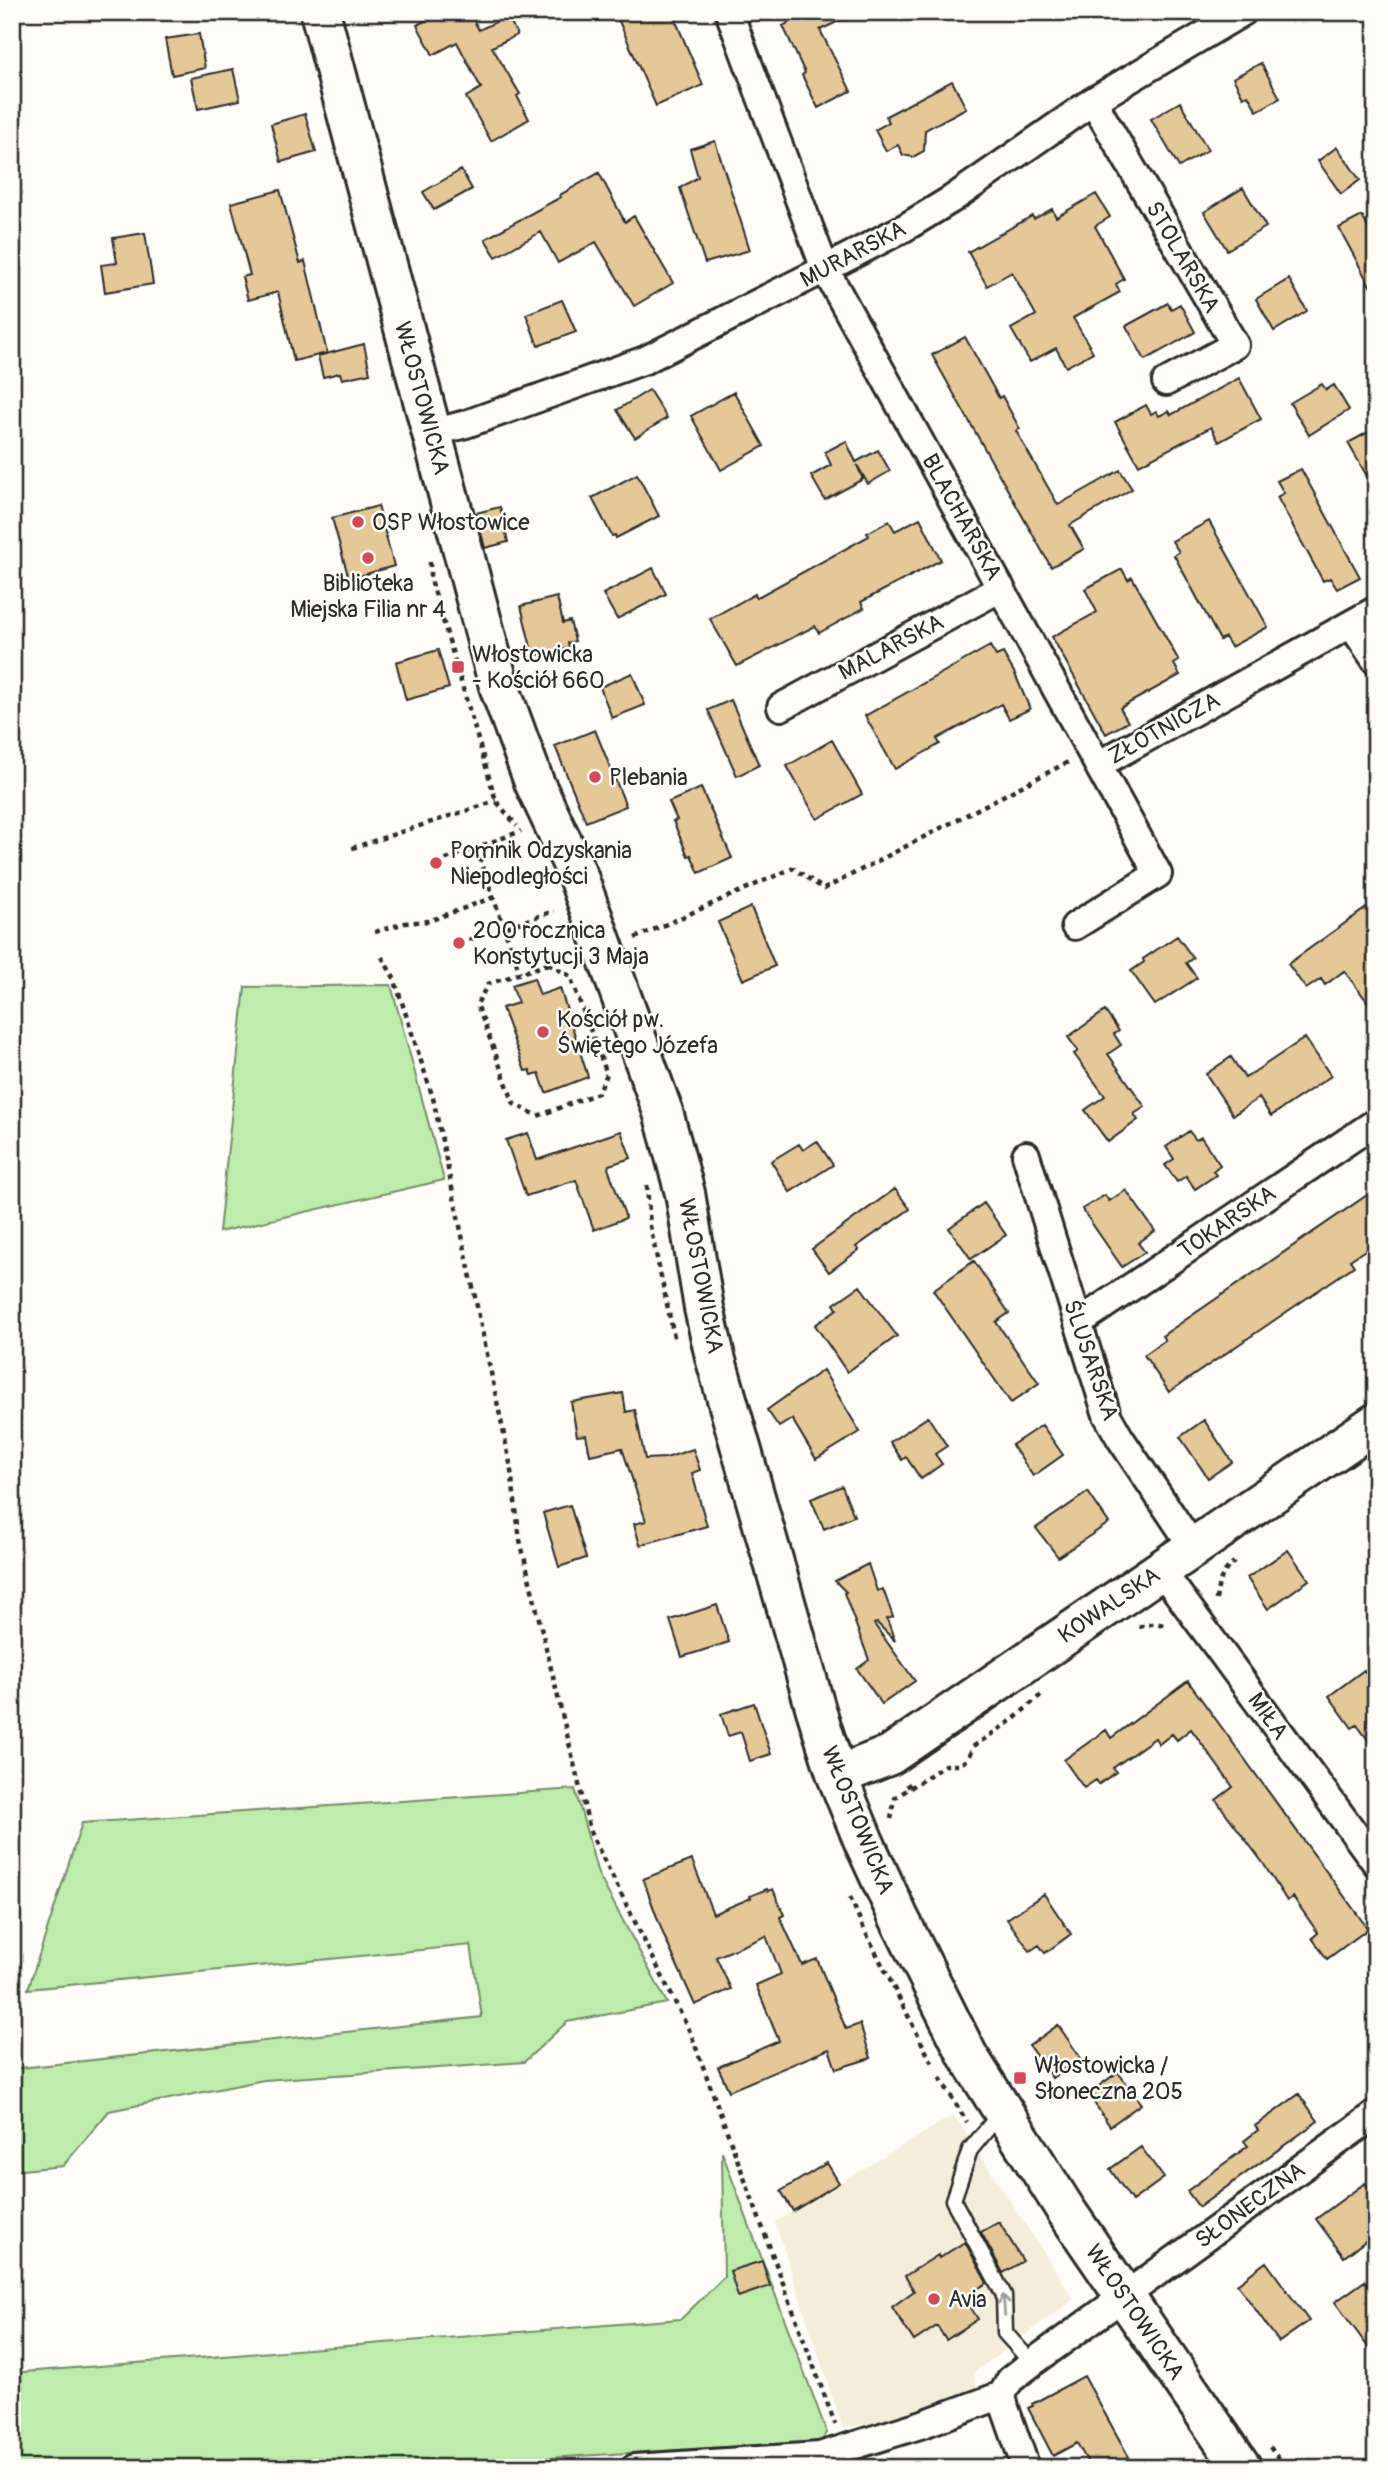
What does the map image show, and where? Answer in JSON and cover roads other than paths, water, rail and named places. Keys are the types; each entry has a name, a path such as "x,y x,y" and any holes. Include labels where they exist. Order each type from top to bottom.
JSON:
{"main road":[{"name":"WŁOSTOWICKA","path":"320,12 499,686 534,782 577,874 676,1154 715,1357 774,1568 837,1776 864,1842 924,1971 968,2056 1124,2297 1256,2457"},
{"name":"KOWALSKA","path":"837,1776 890,1755 1376,1423"}],"street":[{"name":"BLACHARSKA","path":"729,12 825,269 1094,758"},
{"name":"MURARSKA","path":"432,433 466,424 645,360 906,227 952,199 1093,101 1243,12"},
{"name":"STOLARSKA","path":"1093,101 1235,345 1167,382"},
{"name":"MALARSKA","path":"780,707 1001,588"},
{"name":"ZŁOTNICZA","path":"1075,926 1158,874 1094,758 1376,610"},
{"path":"1351,624 1376,662"},
{"name":"TOKARSKA","path":"1078,1323 1376,1122"},
{"name":"ŚLUSARSKA","path":"1026,1155 1107,1415 1193,1547"},
{"name":"MIŁA","path":"1160,1569 1376,1863"},
{"name":"SŁONECZNA","path":"1002,2395 1010,2380 1032,2363 1376,2114"},
{"path":"635,2468 820,2455 923,2424 1002,2395 1026,2468"}],"lane":[{"path":"1002,2110 970,2150 953,2200 1004,2295 1005,2333 1032,2363"}],"place":[{"name":"OSP Włostowice","path":"358,522"},
{"name":"Biblioteka Miejska Filia nr 4","path":"368,558"},
{"name":"Włostowicka - Kościół 660","path":"458,667"},
{"name":"Plebania","path":"595,777"},
{"name":"Pomnik Odzyskania Niepodległości","path":"436,863"},
{"name":"200 rocznica Konstytucji 3 Maja","path":"459,943"},
{"name":"Kościół pw. Świętego Józefa","path":"543,1032"},
{"name":"Włostowicka / Słoneczna 205","path":"1020,2078"},
{"name":"Avia","path":"934,2299"}]}
